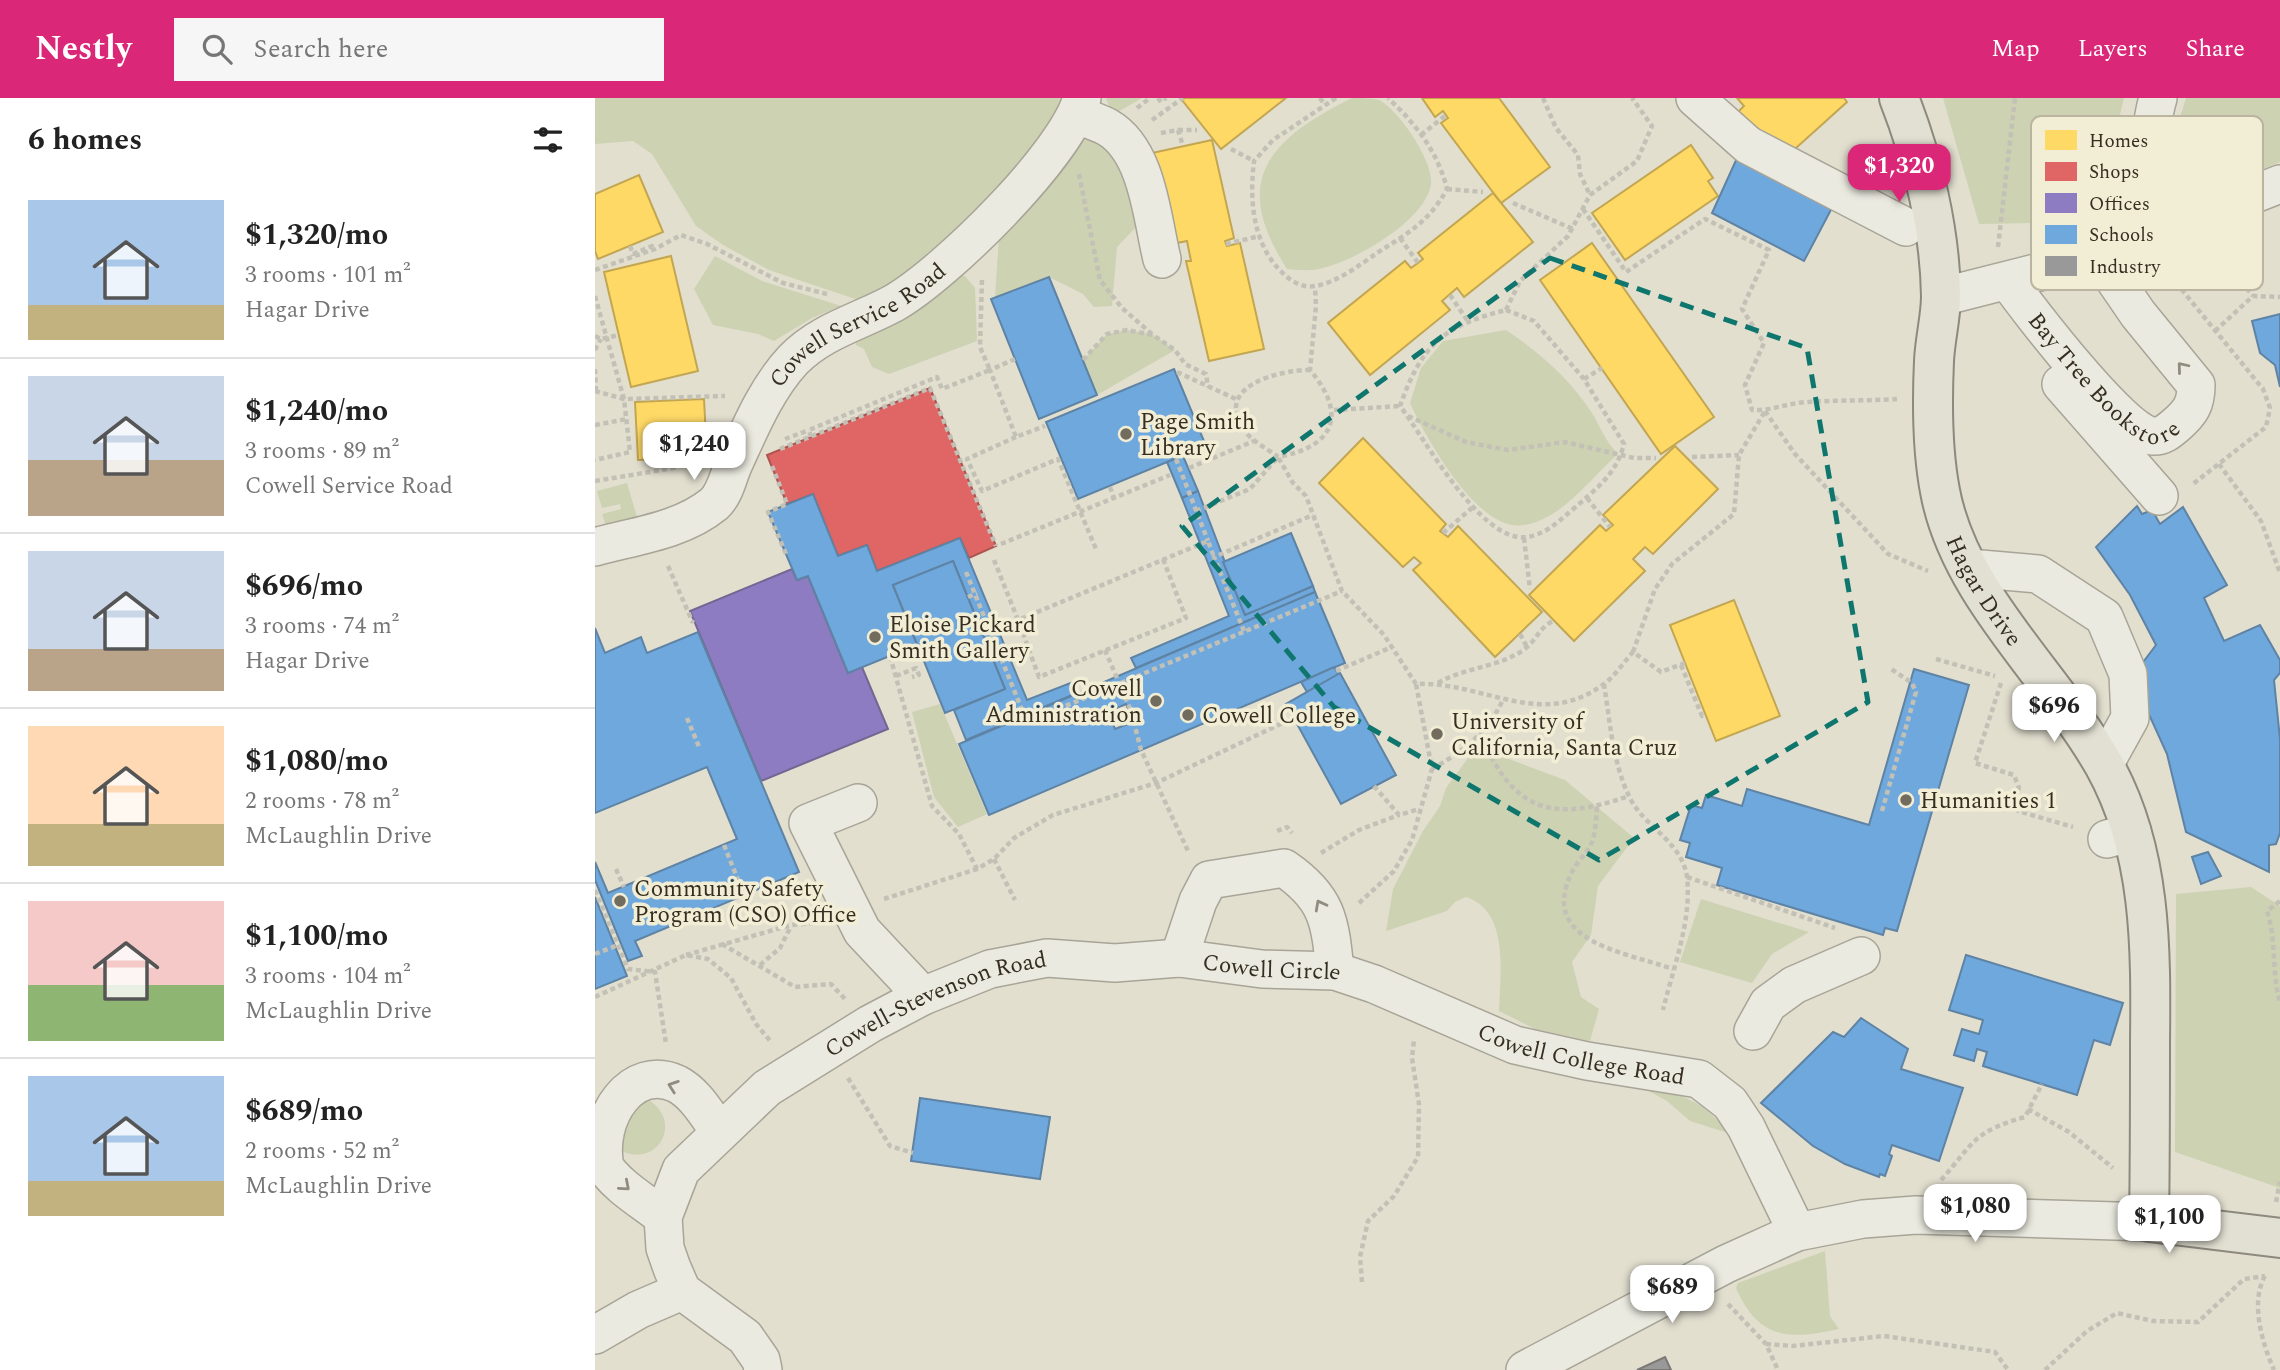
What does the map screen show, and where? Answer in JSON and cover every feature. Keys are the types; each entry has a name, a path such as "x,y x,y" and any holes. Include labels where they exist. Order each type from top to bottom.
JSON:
{"main road":[{"name":"Hagar Drive","path":"1899,98 1926,189 1941,297 1934,360 1934,462 1948,521 1969,568 1994,610 2028,654 2104,765 2119,835 2150,924 2149,1222"},
{"path":"2149,1222 2278,1223"}],"street":[{"path":"1695,98 1748,145 1906,227"},
{"path":"2154,116 2158,98"},
{"path":"1073,118 1109,128 1129,148 1140,172 1162,259"},
{"name":"Cowell Service Road","path":"595,547 656,532 695,516 716,502 769,392 792,361 815,340 866,316 922,283 978,236 1073,118"},
{"path":"2263,191 2280,184"},
{"path":"1941,297 2003,266 2031,263"},
{"name":"Bay Tree Bookstore","path":"2003,266 2074,366 2138,430 2151,437 2167,434 2191,412 2196,385 2122,290"},
{"path":"2053,376 2159,496"},
{"path":"1969,568 2038,574 2104,617 2128,674 2130,718 2104,765"},
{"path":"858,803 808,824 862,931 923,996"},
{"name":"Cowell Circle","path":"1284,868 1307,883 1320,902 1331,926 1335,971 1262,969 1179,958 1198,901 1209,880 1284,868"},
{"path":"1753,1031 1768,1004 1851,943"},
{"name":"Cowell-Stevenson Road","path":"663,1217 681,1170 767,1088 870,1024 923,996 990,969 1047,958 1115,963 1179,958"},
{"name":"Cowell College Road","path":"1335,971 1515,1045 1587,1061 1699,1079 1730,1103 1746,1127 1797,1232"},
{"path":"720,1132 693,1095 674,1083 649,1081 624,1089 601,1108 595,1126 596,1147 606,1168 663,1217 665,1248 682,1290 744,1337 761,1360 763,1370"},
{"path":"1525,1370 1726,1264 1797,1232 1863,1219 1916,1215 2149,1222"},
{"path":"595,1335 638,1310 682,1290"}],"path":[{"path":"1158,98 1161,102 1166,98"},
{"path":"1148,123 1183,98"},
{"path":"1320,98 1325,104"},
{"path":"1336,98 1273,140 1254,161 1252,207 1259,236 1265,253 1294,283 1315,286 1340,275 1412,232 1435,211 1447,188 1441,165 1412,120 1388,98"},
{"path":"1543,98 1556,128 1578,155 1580,174 1590,195"},
{"path":"1506,310 1520,281 1573,229 1590,195 1637,162 1653,126 1632,98"},
{"path":"2003,266 2015,98"},
{"path":"1421,135 1446,115"},
{"path":"1073,118 1079,167 1100,280 1122,308 1175,350 1185,364 1206,374 1208,387"},
{"path":"1178,130 1183,146"},
{"path":"1152,135 1197,130"},
{"path":"1231,149 1254,161"},
{"path":"1447,188 1483,192"},
{"path":"1513,203 1573,229"},
{"path":"1583,209 1626,272 1705,219 1769,250 1742,309 1764,343 1745,385 1747,403 1752,410 1765,411 1805,402 1841,403 1903,398"},
{"path":"595,270 655,249 681,235 707,244 751,269 783,283 835,297 866,316"},
{"path":"978,236 982,282 980,347 1016,437"},
{"path":"1226,244 1259,236"},
{"path":"1400,238 1418,263"},
{"path":"630,246 633,254 652,246 655,249"},
{"path":"1196,511 1250,489 1278,457 1295,454 1319,438 1332,421 1334,411 1329,396 1310,370 1316,306 1315,286"},
{"path":"2248,290 2253,296"},
{"path":"1450,295 1467,320"},
{"path":"595,296 601,338 624,399 630,452 595,460"},
{"path":"2215,331 2253,296 2280,297"},
{"path":"1506,310 1534,321 1584,379 1624,444 1618,465 1587,498 1545,533 1524,538 1509,534 1473,507 1434,458 1400,406 1409,381 1438,338 1467,320 1506,310"},
{"path":"1083,360 1107,334 1127,330 1153,335"},
{"path":"601,338 619,335"},
{"path":"595,350 601,338"},
{"path":"811,437 809,430 937,376 942,389 1015,359"},
{"path":"1584,379 1602,368"},
{"path":"595,369 595,391 624,399 725,396"},
{"path":"1310,370 1286,372 1248,385 1238,400 1238,420 1245,433 1278,457 1293,483 1306,496 1342,591 1362,610 1392,647 1416,684 1432,769 1412,840 1394,871 1355,906"},
{"path":"1177,372 1238,400"},
{"path":"778,450 930,387 999,545 1170,475"},
{"path":"1334,411 1400,406"},
{"path":"1416,684 1438,683 1503,700 1558,706 1604,684 1633,652 1655,590 1672,564 1734,514 1739,456 1765,411"},
{"path":"1765,411 1794,454 1888,554 1931,572"},
{"path":"1408,416 1465,442 1507,450 1565,442 1621,455 1656,458"},
{"path":"595,425 627,419"},
{"path":"1045,426 967,459 982,491 1058,459 1096,549"},
{"path":"1189,468 1255,440"},
{"path":"767,455 787,504 768,512 786,554"},
{"path":"1692,457 1739,456"},
{"path":"595,481 674,468 675,458"},
{"path":"1176,459 1244,631"},
{"path":"2218,464 2262,521 2280,573"},
{"path":"1110,487 1114,498"},
{"path":"1587,498 1611,527"},
{"path":"1443,533 1473,507"},
{"path":"1214,557 1313,515"},
{"path":"656,532 693,623"},
{"path":"1524,538 1530,589"},
{"path":"983,633 1208,541"},
{"path":"994,560 1039,677 1186,618 1163,559"},
{"path":"965,572 977,593 1027,722 1342,591"},
{"path":"968,597 977,593"},
{"path":"1538,618 1541,627"},
{"path":"1438,683 1454,673 1527,648 1541,627 1553,621"},
{"path":"1520,634 1527,648"},
{"path":"1336,671 1392,647"},
{"path":"1105,650 1131,711 1141,750 1185,846"},
{"path":"1633,652 1661,672 1683,664 1702,716 1706,714"},
{"path":"890,656 932,806 959,834 977,869"},
{"path":"1936,659 2003,678 1975,763 2014,775 2019,788 2012,805 2018,811 2119,835"},
{"path":"896,676 916,667 919,674 912,677"},
{"path":"1882,811 1916,692 1912,683 1891,669"},
{"path":"1604,684 1614,747 1629,796 1638,811 1668,838 1687,877 1685,920 1663,1010"},
{"path":"1432,769 1452,757 1491,725 1503,700"},
{"path":"687,718 700,749"},
{"path":"901,894 977,869 994,859 1014,838 1053,815 1156,783 1293,718"},
{"path":"1480,734 1504,780 1528,802 1564,810 1597,807 1629,796"},
{"path":"1374,786 1399,815"},
{"path":"1597,807 1593,842 1573,871 1563,898 1564,915 1578,934 1673,969"},
{"path":"1321,853 1359,830 1419,809"},
{"path":"1274,832 1287,827 1295,837"},
{"path":"724,845 744,895"},
{"path":"994,859 1015,900"},
{"path":"616,869 624,887"},
{"path":"1687,877 1851,943"},
{"path":"595,890 628,969 655,972"},
{"path":"2280,901 2267,911 2272,927 2276,988 2280,1002"},
{"path":"595,997 655,972 686,955 791,925 822,923"},
{"path":"760,965 780,948 791,925"},
{"path":"722,944 795,987 831,984 870,1024"},
{"path":"595,954 618,945"},
{"path":"686,955 708,959 731,978 756,1024 773,1044"},
{"path":"655,972 666,1043"},
{"path":"1362,1282 1360,1257 1368,1221 1394,1196 1418,1157 1419,1104 1412,1058 1419,1004"},
{"path":"836,1079 845,1075 890,1146 913,1153"},
{"path":"1935,1186 1963,1150 1983,1132 2025,1117 2042,1084"},
{"path":"2028,1109 2069,1132 2120,1174"},
{"path":"2278,1223 2280,1182"},
{"path":"2045,1370 2087,1331 2117,1314 2153,1321 2198,1322 2244,1279 2265,1276 2258,1288 2260,1322 2266,1352 2274,1370"},
{"path":"1722,1298 1766,1344 1776,1370"},
{"path":"1766,1344 1793,1346 1884,1336 1995,1352 2008,1370"}],"highlighted area":[{"path":"1550,258 1807,348 1868,702 1599,860 1334,707 1182,526"}],"green space":[{"path":"595,98 1063,98 1036,145 991,197 918,265 861,301 769,270 723,245 696,226 652,154 633,141 595,144"},
{"path":"1106,98 1142,98 1116,113 1111,111"},
{"path":"1352,98 1379,100 1405,125 1427,163 1431,184 1426,198 1402,225 1368,249 1319,269 1287,269 1270,238 1261,211 1260,187 1267,166 1279,147 1298,130"},
{"path":"1943,98 2124,98 2120,116 2031,116 2031,223 1979,224"},
{"path":"2186,98 2280,98 2280,162 2263,169 2263,116 2181,116"},
{"path":"1085,140 1098,140 1120,158 1141,222 1117,247 1112,306 1094,307 1083,294 1049,277 995,298 999,237 1058,167 1061,171 1070,160 1068,153"},
{"path":"715,256 762,281 841,306 812,318 774,341 758,334 713,325 694,289"},
{"path":"957,275 965,276 975,288 977,341 889,374 872,367 864,349 856,345 856,335"},
{"path":"1127,330 1152,334 1175,350 1097,395 1083,360 1107,334"},
{"path":"1506,330 1564,377 1583,400 1618,454 1562,507 1531,524 1510,525 1500,521 1473,500 1447,469 1410,403 1421,368 1443,341"},
{"path":"627,483 637,517 606,526 602,514 621,509 620,504 602,508 597,491"},
{"path":"940,704 987,814 958,827 934,797 912,712"},
{"path":"1479,743 1492,761 1501,756 1565,780 1634,838 1598,886 1591,935 1572,962 1581,997 1599,1009 1590,1041 1535,1029 1499,1011 1499,946 1490,916 1480,904 1466,897 1455,902 1447,911 1386,931 1393,889 1423,831 1440,806 1446,788"},
{"path":"2251,887 2280,906 2280,1188 2175,1152 2176,894"},
{"path":"1701,899 1809,932 1772,954 1752,983 1680,962"},
{"path":"1643,1088 1691,1100 1710,1113 1728,1133 1690,1121 1667,1101"},
{"path":"645,1098 657,1107 664,1118 662,1140 655,1149 644,1154 632,1154 617,1149 609,1112"},
{"path":"1825,1251 1830,1316 1839,1329 1791,1335 1766,1327 1755,1318 1736,1288 1738,1283"}],"building: Homes":[{"path":"1286,98 1221,149 1182,100"},
{"path":"1422,98 1499,98 1550,167 1501,203 1441,123 1448,118 1443,111 1435,117"},
{"path":"1737,98 1844,98 1847,102 1786,157 1764,140 1738,112 1744,106"},
{"path":"1212,140 1234,238 1225,241 1227,246 1240,243 1264,349 1209,361 1186,261 1191,261 1187,241 1172,244 1152,153"},
{"path":"1691,145 1713,178 1708,181 1718,196 1625,260 1592,213"},
{"path":"639,175 663,232 598,259 595,251 595,194"},
{"path":"1493,193 1533,242 1464,297 1457,288 1442,301 1450,310 1370,375 1328,323 1405,261 1411,268 1418,263 1423,259 1418,253"},
{"path":"1592,243 1714,417 1661,454 1540,280"},
{"path":"671,256 698,371 631,387 604,272"},
{"path":"704,399 707,457 638,460 635,402"},
{"path":"1363,438 1446,524 1440,531 1448,537 1458,526 1542,612 1495,657 1413,570 1421,563 1414,557 1403,567 1319,483"},
{"path":"1675,446 1718,489 1653,554 1645,547 1633,559 1645,571 1574,641 1529,595 1600,525 1606,531 1613,525 1603,515"},
{"path":"1734,600 1780,716 1716,741 1670,625"}],"building: Shops":[{"path":"930,388 996,546 969,558 960,538 877,571 867,545 838,556 813,494 787,504 767,455"}],"building: Offices":[{"path":"792,569 797,580 808,576 848,673 862,667 888,729 761,781 690,611"}],"building: Schools":[{"path":"1738,156 1833,206 1804,261 1712,213"},
{"path":"1049,277 1097,395 1039,419 991,299"},
{"path":"2280,314 2280,387 2275,365 2260,353 2252,321"},
{"name":"Page Smith Library","path":"1174,369 1206,446 1078,499 1046,422"},
{"path":"1183,456 1198,491 1182,498 1167,462"},
{"path":"1198,491 1245,615 1313,586 1315,592 1136,668 1131,658 1229,616 1182,498"},
{"path":"813,494 838,556 867,545 877,571 960,538 1027,700 1073,682 1077,693 966,740 954,710 1005,689 953,561 893,585 917,645 848,673 808,576 797,580 768,512"},
{"path":"2137,506 2142,514 2152,510 2160,524 2183,507 2227,585 2204,598 2224,641 2260,625 2280,660 2280,673 2274,680 2280,739 2280,833 2276,844 2269,845 2269,872 2186,832 2167,754 2132,677 2156,645 2130,595 2096,547"},
{"path":"1291,533 1313,586 1245,615 1223,562"},
{"name":"Cowell Administration","path":"953,561 1005,689 945,713 893,585"},
{"name":"Cowell Administration","path":"1315,592 1345,663 989,815 959,744","holes":["1126,704 1133,722 1115,729 1108,712"]},
{"path":"595,628 605,653 641,637 647,653 698,632 799,872 635,941 642,956 628,961 595,880 595,862 608,893 737,839 707,767 595,813"},
{"path":"1334,667 1339,675 1307,692 1301,682"},
{"name":"Humanities 1","path":"1914,669 1969,685 1897,931 1885,928 1883,935 1717,885 1722,868 1686,857 1690,843 1680,840 1691,805 1702,808 1706,795 1742,806 1747,789 1869,825"},
{"path":"1340,673 1396,775 1341,804 1286,704"},
{"path":"2208,852 2221,876 2201,884 2192,857"},
{"path":"595,897 627,976 595,989"},
{"path":"1966,955 2123,1003 2110,1045 2094,1040 2077,1095 1983,1066 1987,1052 1977,1049 1974,1061 1954,1055 1962,1029 1979,1034 1983,1020 1949,1010"},
{"path":"1861,1018 1908,1049 1901,1069 1963,1088 1939,1161 1892,1145 1889,1154 1892,1156 1885,1176 1880,1174 1879,1177 1845,1164 1813,1146 1761,1103 1833,1032 1844,1037"},
{"path":"920,1098 1050,1117 1040,1179 911,1161"}],"building: Industry":[{"path":"1665,1357 1671,1370 1637,1370"}],"place":[{"name":"Page Smith Library","path":"1126,434"},
{"name":"Eloise Pickard Smith Gallery","path":"875,637"},
{"name":"Cowell Administration","path":"1156,701"},
{"name":"Cowell College","path":"1188,715"},
{"name":"University of California, Santa Cruz","path":"1437,734"},
{"name":"Humanities 1","path":"1906,800"},
{"name":"Community Safety Program (CSO) Office","path":"620,901"}]}
